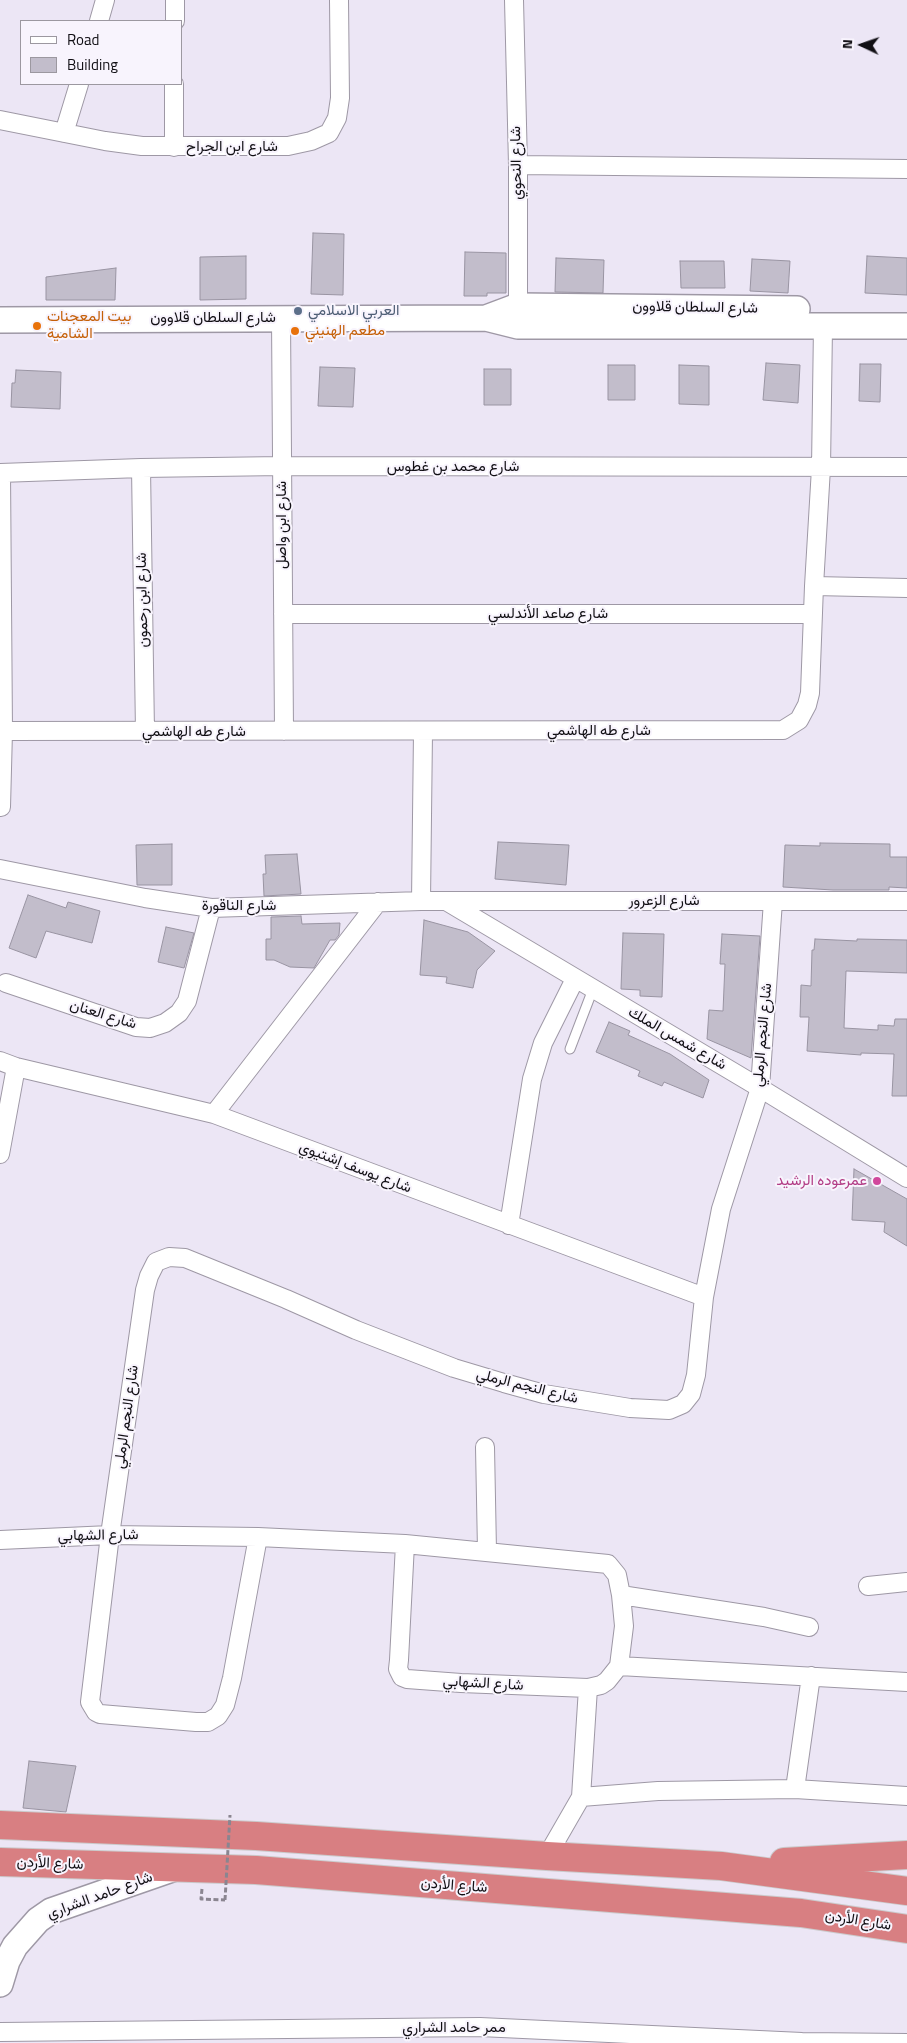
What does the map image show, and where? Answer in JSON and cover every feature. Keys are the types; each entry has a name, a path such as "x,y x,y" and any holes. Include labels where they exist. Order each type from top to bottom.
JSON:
{"highway":[{"path":"0,1825 248,1835 721,1866 907,1891"},
{"path":"721,1866 907,1855"},
{"name":"شارع الأردن","path":"0,1862 256,1870 801,1913 907,1929"}],"street":[{"path":"99,20 105,0"},
{"path":"175,20 176,0"},
{"name":"شارع ابن الجراح","path":"0,120 64,134 142,146 288,146 311,141 329,133 337,118 340,98 339,0"},
{"name":"شارع النحوي","path":"514,0 518,165 518,316"},
{"path":"64,134 79,85"},
{"path":"174,85 174,147"},
{"path":"518,165 907,169"},
{"name":"شارع السلطان قلاوون","path":"0,320 486,318 907,309"},
{"name":"شارع السلطان قلاوون","path":"518,316 823,326 907,326"},
{"name":"شارع ابن واصل","path":"281,318 284,732"},
{"name":"شارع طه الهاشمي","path":"1,731 423,732 783,730 799,720 807,705 810,693 821,468 823,326"},
{"name":"شارع محمد بن غطوس","path":"1,473 141,468 282,466 907,467"},
{"name":"شارع ابن رحمون","path":"141,468 145,732"},
{"path":"1,473 1,807"},
{"path":"814,586 907,588"},
{"name":"شارع صاعد الأندلسي","path":"282,614 813,614"},
{"path":"421,901 423,732"},
{"name":"شارع الناقورة","path":"0,869 145,898 211,908 421,901"},
{"name":"شارع الزعرور","path":"421,901 907,901"},
{"name":"شارع شمس الملك","path":"446,901 907,1178"},
{"name":"شارع النجم الرملي","path":"110,1535 145,1290 156,1262 169,1257 185,1258 356,1330 454,1368 544,1394 630,1408 655,1410 669,1410 683,1404 691,1394 696,1375 704,1297 721,1209 760,1088 773,901"},
{"path":"214,1114 378,902"},
{"name":"شارع العنان","path":"6,983 136,1027 150,1028 165,1023 179,1013 187,1002 211,908"},
{"path":"509,1225 532,1079 543,1043 575,979"},
{"path":"0,1154 8,1064"},
{"name":"شارع يوسف إشتيوي","path":"8,1064 214,1114 704,1297"},
{"path":"485,1447 487,1551"},
{"path":"110,1535 90,1702 96,1712 100,1714 196,1722 208,1722 218,1716 225,1705 232,1678 258,1537"},
{"name":"شارع الشهابي","path":"0,1540 110,1535 258,1537 405,1544 608,1564 617,1575 621,1595 624,1626 619,1666 607,1681 601,1685 588,1688 470,1684 402,1677 398,1669 398,1660 405,1544"},
{"path":"868,1586 907,1582"},
{"path":"621,1595 764,1617 809,1627"},
{"path":"619,1666 907,1682"},
{"path":"795,1789 811,1676"},
{"path":"547,1856 581,1797 588,1688"},
{"path":"581,1797 658,1791 795,1789 907,1796"},
{"name":"شارع حامد الشراري","path":"0,1984 7,1961 16,1946 38,1920 51,1911 178,1867"},
{"name":"ممر حامد الشراري","path":"0,2032 478,2035 907,2043"}],"lane":[{"path":"570,1048 593,989"}],"path":[{"path":"201,1899 225,1900 230,1814"}],"building":[{"path":"313,233 344,234 343,295 311,294"},
{"path":"465,252 506,253 506,293 487,293 487,296 464,296"},
{"path":"246,256 246,299 200,300 200,257"},
{"path":"867,256 907,258 907,295 865,293"},
{"path":"556,258 604,260 603,293 555,292"},
{"path":"752,259 790,261 788,293 750,291"},
{"path":"680,261 724,261 725,288 681,288"},
{"path":"116,268 115,300 46,300 46,277"},
{"path":"766,363 800,365 798,403 763,400"},
{"path":"860,364 881,364 880,402 859,401"},
{"path":"608,365 635,365 635,400 608,400"},
{"path":"679,365 709,366 709,405 679,404"},
{"path":"320,367 355,368 353,407 318,406"},
{"path":"484,369 511,369 511,405 484,405"},
{"path":"16,370 61,372 60,409 11,407 12,383 15,383"},
{"path":"498,842 569,845 566,885 495,879"},
{"path":"820,843 890,844 890,857 907,857 907,888 889,887 889,890 833,890 783,887 785,845 820,846"},
{"path":"172,844 172,885 137,885 136,845"},
{"path":"297,854 301,894 264,896 263,874 266,874 265,855"},
{"path":"28,895 66,908 68,902 100,911 92,943 46,931 36,958 9,948"},
{"path":"301,916 302,924 340,923 339,935 335,940 330,940 314,968 290,967 274,960 266,960 266,939 271,939 271,917"},
{"path":"424,920 468,932 495,951 477,970 473,988 446,983 447,977 420,975"},
{"path":"166,927 194,933 184,968 158,962"},
{"path":"623,933 664,934 662,997 640,996 640,990 621,989"},
{"path":"722,934 760,936 751,1058 707,1039 709,1010 723,1011 725,964 720,964"},
{"path":"815,939 857,941 857,939 907,940 907,973 846,971 844,1028 878,1030 878,1025 894,1026 895,1019 907,1019 907,1096 892,1096 894,1054 861,1053 861,1055 807,1051 809,1017 800,1017 801,985 811,986 812,950 814,950"},
{"path":"609,1022 630,1031 628,1035 670,1054 709,1080 703,1098 664,1082 662,1086 638,1076 640,1071 596,1052"},
{"path":"854,1169 907,1199 907,1246 884,1232 885,1222 852,1220"},
{"path":"29,1761 76,1766 66,1812 23,1808"}],"place":[{"name":"العربي الاسلامي","path":"298,311"},
{"name":"بيت المعجنات الشامية","path":"37,326"},
{"name":"مطعم الهنيني","path":"295,331"},
{"name":"عمرعوده الرشيد","path":"877,1181"}]}
